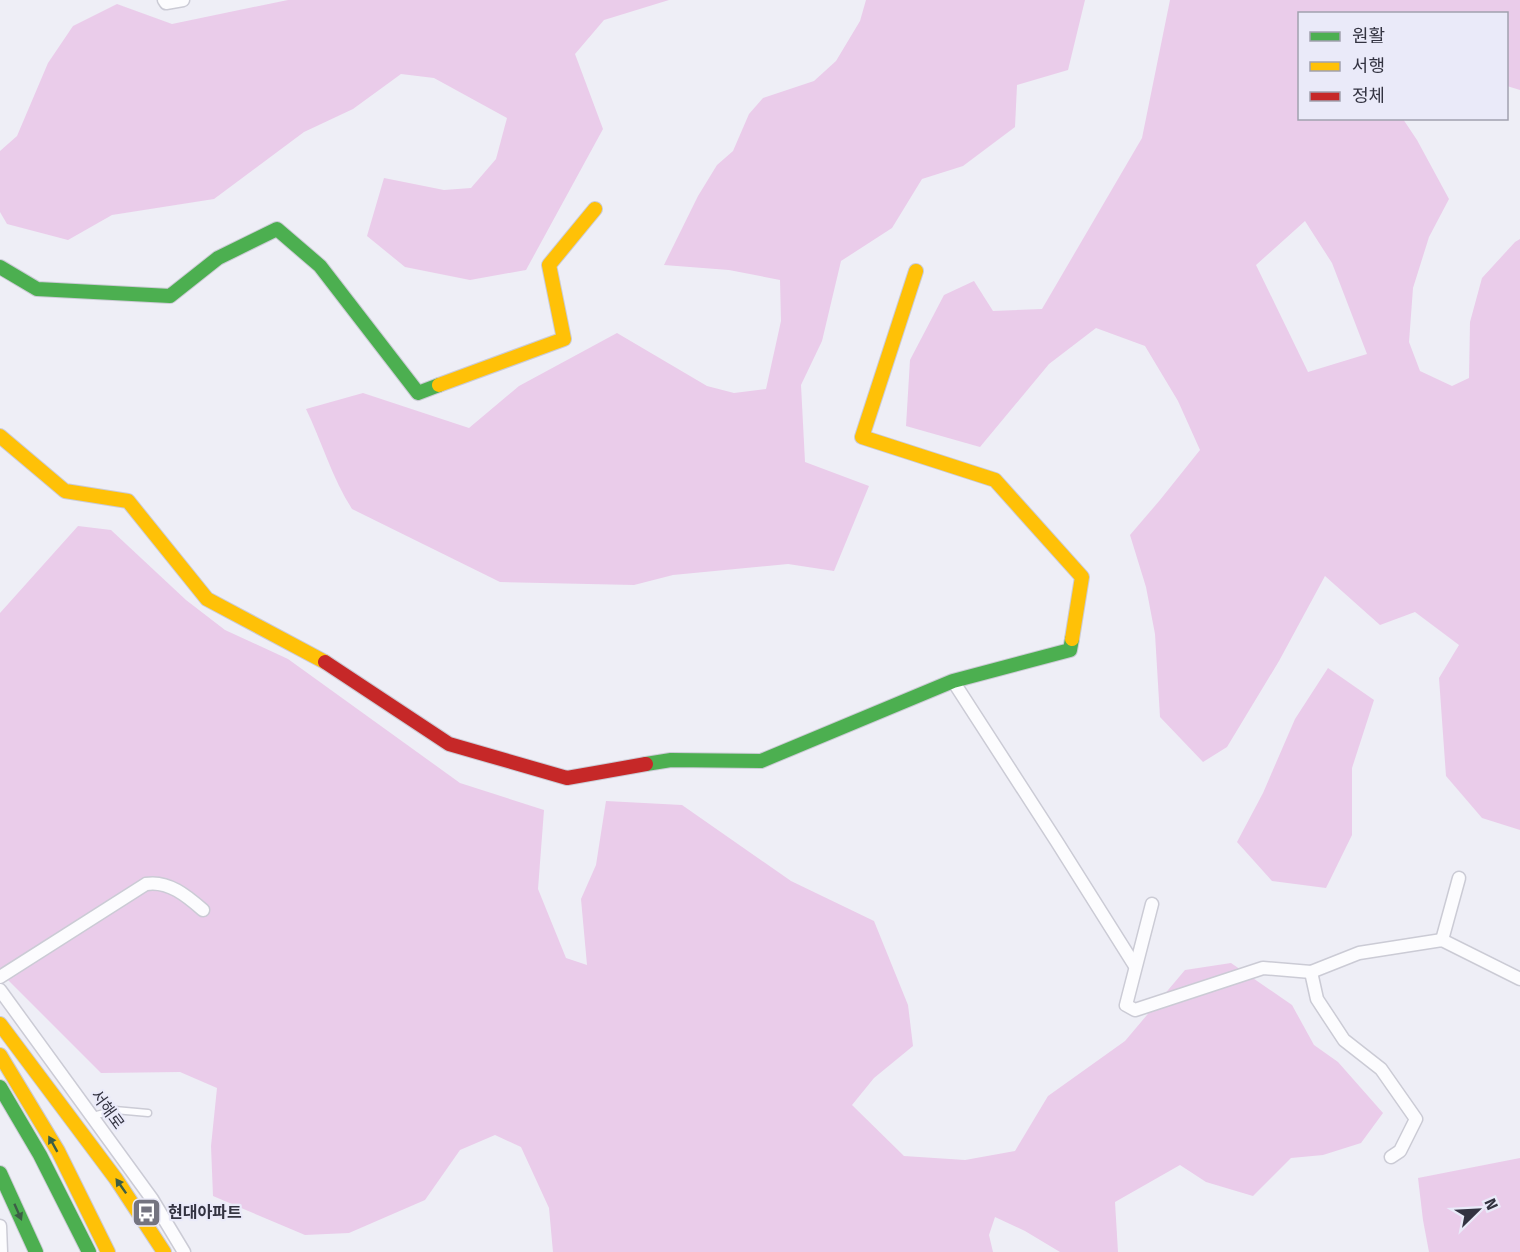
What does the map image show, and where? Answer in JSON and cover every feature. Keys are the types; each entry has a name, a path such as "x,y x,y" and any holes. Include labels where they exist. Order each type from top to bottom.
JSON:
{"street":[{"path":"164,0 166,3 183,0"},
{"path":"0,267 37,289 170,296 218,258 277,229 320,266 418,393 564,339 549,265 595,209"},
{"path":"0,436 65,491 128,501 207,599 330,663 449,744 567,778 672,759 760,761 952,681 1070,650 1082,577 995,480 862,437 916,272"},
{"path":"952,681 1135,966"},
{"path":"1442,940 1459,878"},
{"path":"0,977 146,884 155,883 175,889 203,910"},
{"path":"1152,904 1126,1005 1135,1010 1263,968 1311,972 1359,953 1442,940 1520,979"},
{"path":"1311,972 1317,999 1344,1040 1381,1069 1416,1119 1400,1151 1391,1157"},
{"name":"서해로","path":"0,990 152,1199 184,1252"},
{"path":"0,1024 117,1179 164,1252"},
{"path":"0,1055 50,1138 108,1252"},
{"path":"0,1087 40,1155 89,1252"},
{"path":"0,1173 36,1252"},
{"path":"0,1226 1,1252"}],"lane":[{"path":"93,1116 115,1110 147,1113"}],"shaded area":[{"path":"288,0 669,0 604,20 575,54 603,129 526,270 470,280 405,267 367,236 384,178 444,190 471,188 496,159 507,118 434,78 401,74 353,109 304,132 214,199 112,215 68,240 7,224 0,212 0,151 17,136 48,63 73,26 117,4 172,24"},
{"path":"866,0 1085,0 1068,70 1017,85 1015,127 963,166 922,179 892,228 841,261 822,341 801,385 805,462 869,486 834,571 788,564 673,575 634,585 500,582 352,509 306,409 363,393 469,428 519,386 617,333 707,386 734,393 766,389 781,321 780,280 729,270 664,265 698,196 717,165 733,151 749,114 763,98 814,81 836,61 860,21"},
{"path":"1170,0 1520,0 1520,90 1508,86 1508,12 1298,12 1298,120 1404,120 1449,199 1429,237 1413,288 1409,342 1420,371 1452,386 1469,378 1470,322 1482,278 1520,239 1520,830 1482,818 1446,776 1439,678 1459,645 1415,612 1380,625 1325,576 1279,661 1227,747 1203,762 1160,717 1155,634 1146,587 1130,535 1200,450 1178,401 1145,346 1096,328 1049,364 980,447 906,426 910,360 944,295 974,281 993,311 1042,309 1142,138","holes":["1305,221 1332,263 1367,354 1308,372 1256,265"]},
{"path":"78,526 111,530 186,600 225,630 288,659 460,783 544,810 538,889 566,958 587,965 581,899 596,865 606,801 682,805 791,881 874,921 908,1005 913,1046 874,1078 852,1105 904,1156 965,1160 1015,1151 1048,1096 1125,1041 1185,970 1231,963 1292,1005 1314,1045 1338,1062 1383,1113 1361,1143 1323,1155 1291,1158 1253,1196 1206,1182 1180,1165 1115,1202 1118,1252 1060,1252 1025,1231 995,1217 989,1235 993,1252 553,1252 549,1208 521,1147 495,1135 460,1150 425,1200 349,1233 305,1235 213,1196 211,1146 217,1088 180,1072 101,1073 0,972 0,613"},
{"path":"1328,668 1374,700 1352,768 1352,835 1326,888 1272,881 1237,842 1263,793 1295,719"},
{"path":"1520,1158 1520,1252 1429,1252 1418,1178"}],"traffic: fast":[{"path":"0,267 37,289 170,296 218,258 277,229 320,266 418,393 439,385"},
{"path":"646,764 671,760 761,761 953,681 1070,650 1072,639"},
{"path":"0,1087 40,1155 89,1252"},
{"path":"0,1173 36,1252"}],"traffic: slow":[{"path":"439,385 564,339 549,265 595,209"},
{"path":"916,271 862,437 995,480 1082,577 1072,639"},
{"path":"0,436 65,491 128,501 207,599 325,662"},
{"path":"0,1024 116,1179 164,1252"},
{"path":"0,1055 58,1151 108,1252"}],"traffic: jam":[{"path":"325,662 449,744 567,778 646,764"}],"place":[{"name":"현대아파트","path":"147,1212"}]}
